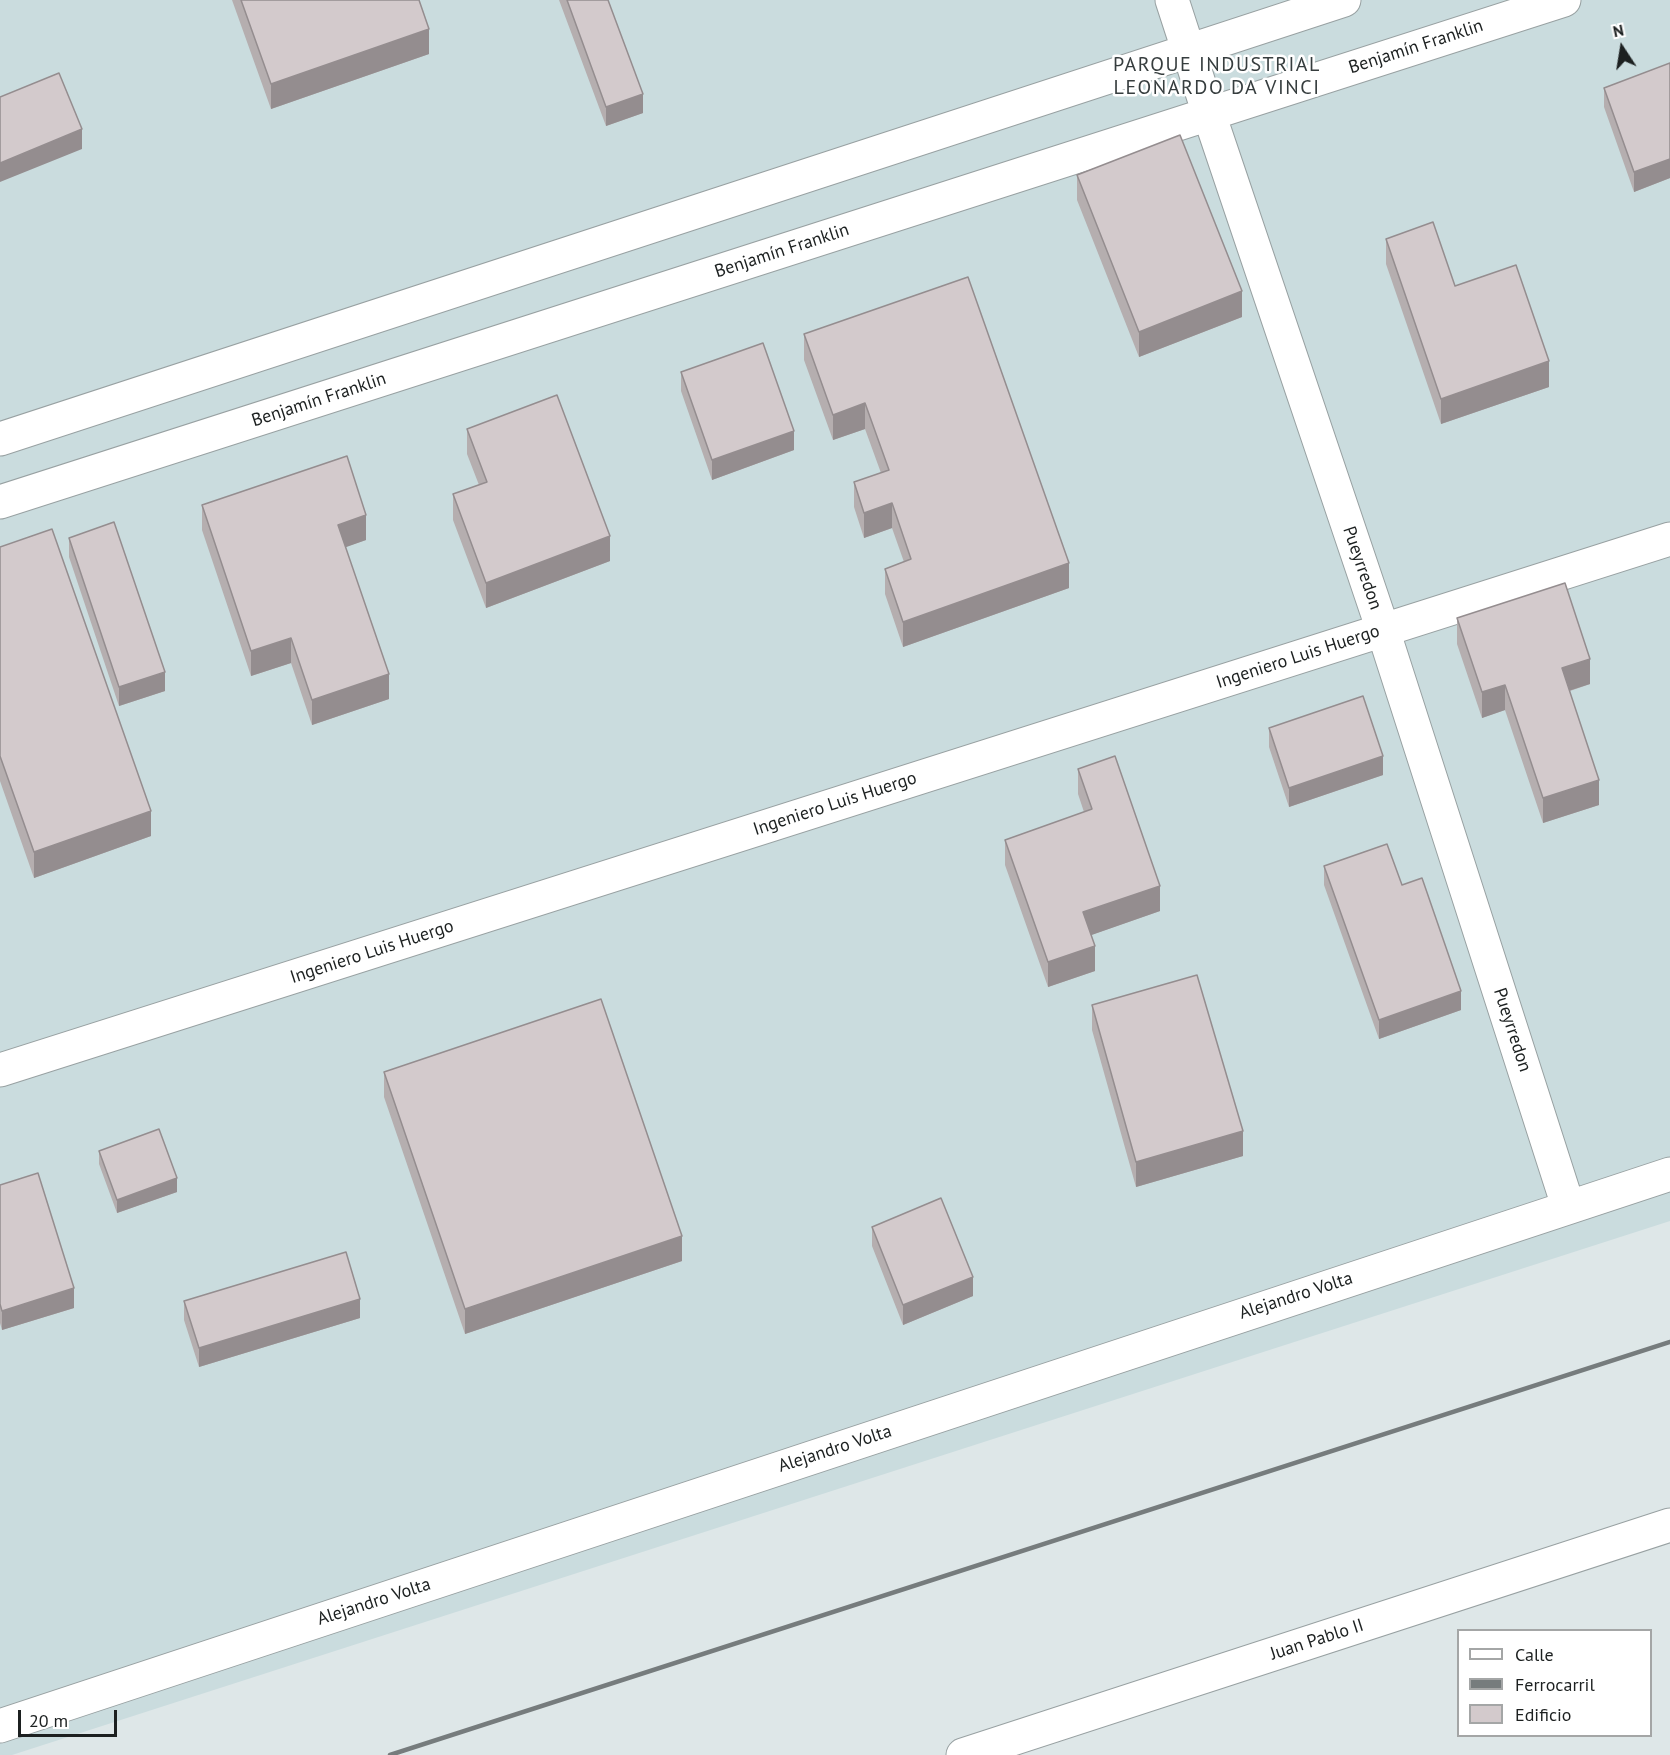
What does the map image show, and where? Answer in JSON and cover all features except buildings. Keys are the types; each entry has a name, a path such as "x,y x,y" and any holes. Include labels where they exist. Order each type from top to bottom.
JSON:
{"street":[{"name":"Pueyrredon","path":"1172,0 1383,630 1568,1206"},
{"path":"0,439 1344,0"},
{"name":"Benjamín Franklin","path":"0,502 1564,0"},
{"name":"Ingeniero Luis Huergo","path":"0,1070 1670,539"},
{"name":"Alejandro Volta","path":"0,1726 1670,1174"},
{"name":"Juan Pablo II","path":"963,1755 1670,1525"}],"shaded area":[{"name":"PARQUE INDUSTRIAL LEONARDO DA VINCI","path":"0,0 1670,0 1670,1221 12,1755 0,1755"}],"railway":[{"path":"390,1755 1670,1342"}],"district":[{"name":"PARQUE INDUSTRIAL LEONARDO DA VINCI","path":"1217,76"}]}
